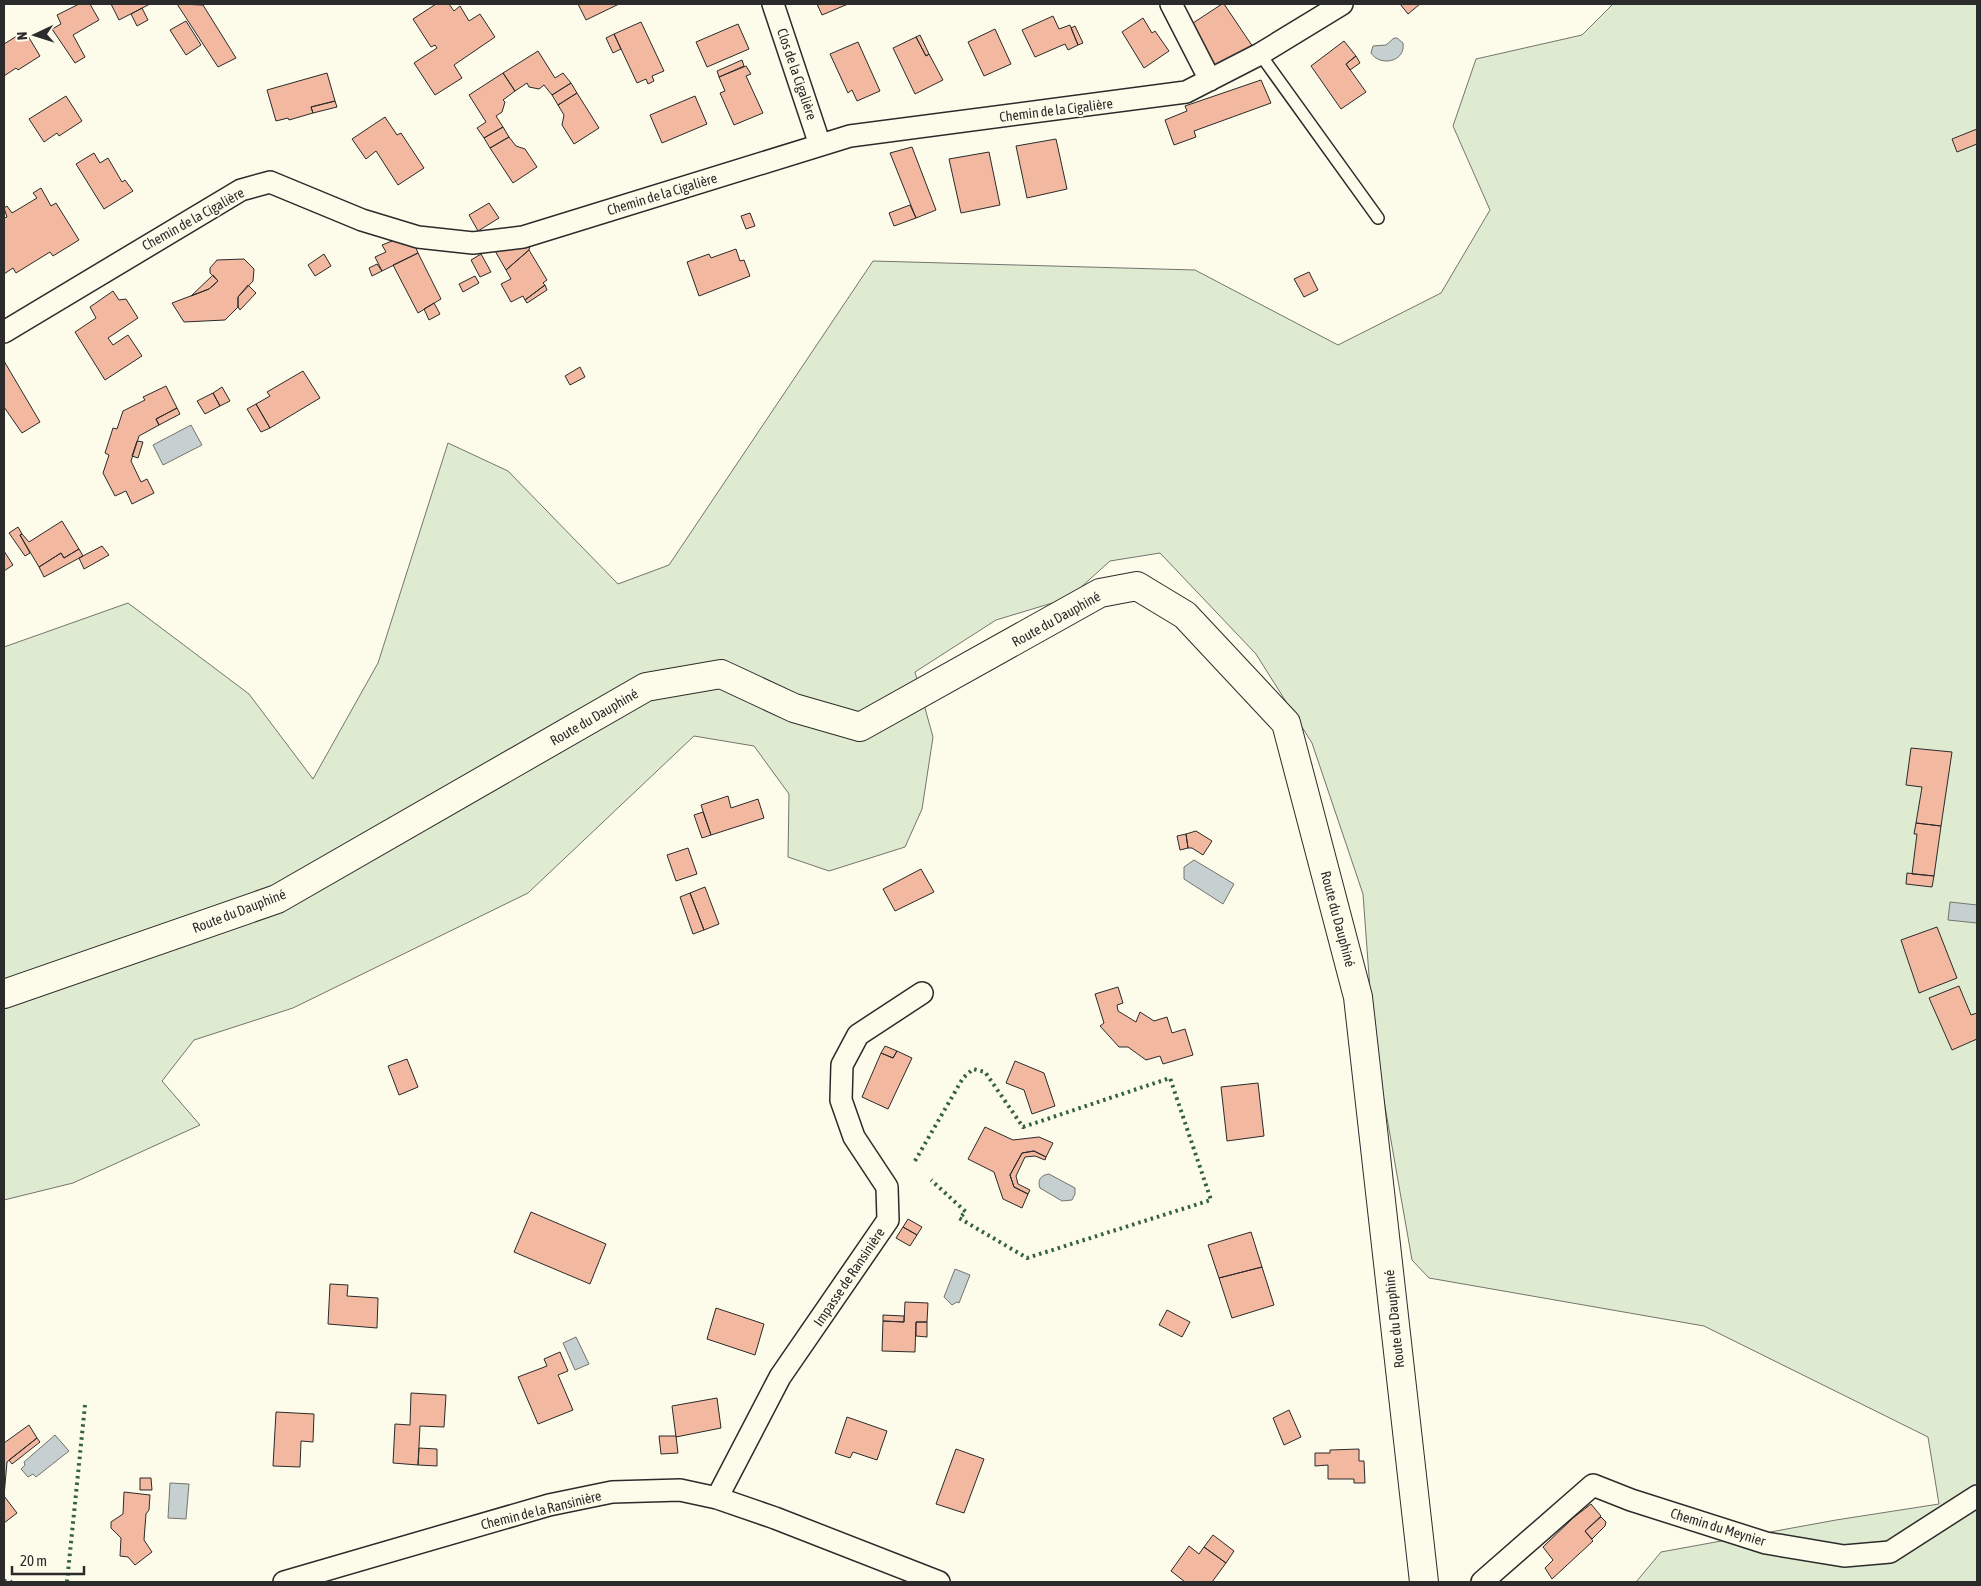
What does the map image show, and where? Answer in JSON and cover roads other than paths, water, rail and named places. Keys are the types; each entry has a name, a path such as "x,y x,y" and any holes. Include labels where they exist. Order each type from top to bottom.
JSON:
{"street":[{"name":"Clos de la Cigalière","path":"773,4 820,145"},
{"path":"1171,4 1210,80"},
{"name":"Chemin de la Cigalière","path":"4,332 241,190 270,182 362,220 418,237 473,243 523,237 850,136 1186,92 1260,54 1342,4"},
{"name":"Route du Dauphiné","path":"4,994 278,899 646,686 721,674 794,708 860,727 1100,593 1137,586 1185,615 1286,723 1358,997 1424,1582"},
{"name":"Impasse de Ransinière","path":"717,1498 780,1377 888,1220 887,1187 854,1137 841,1100 842,1066 858,1035 922,993"},
{"name":"Chemin du Meynier","path":"1482,1582 1593,1485 1631,1500 1766,1543 1844,1556 1890,1552 1977,1496"},
{"name":"Chemin de la Ransinière","path":"284,1582 549,1504 612,1492 680,1490 717,1498 775,1518 939,1582"}],"lane":[{"path":"1260,54 1378,218"}]}
